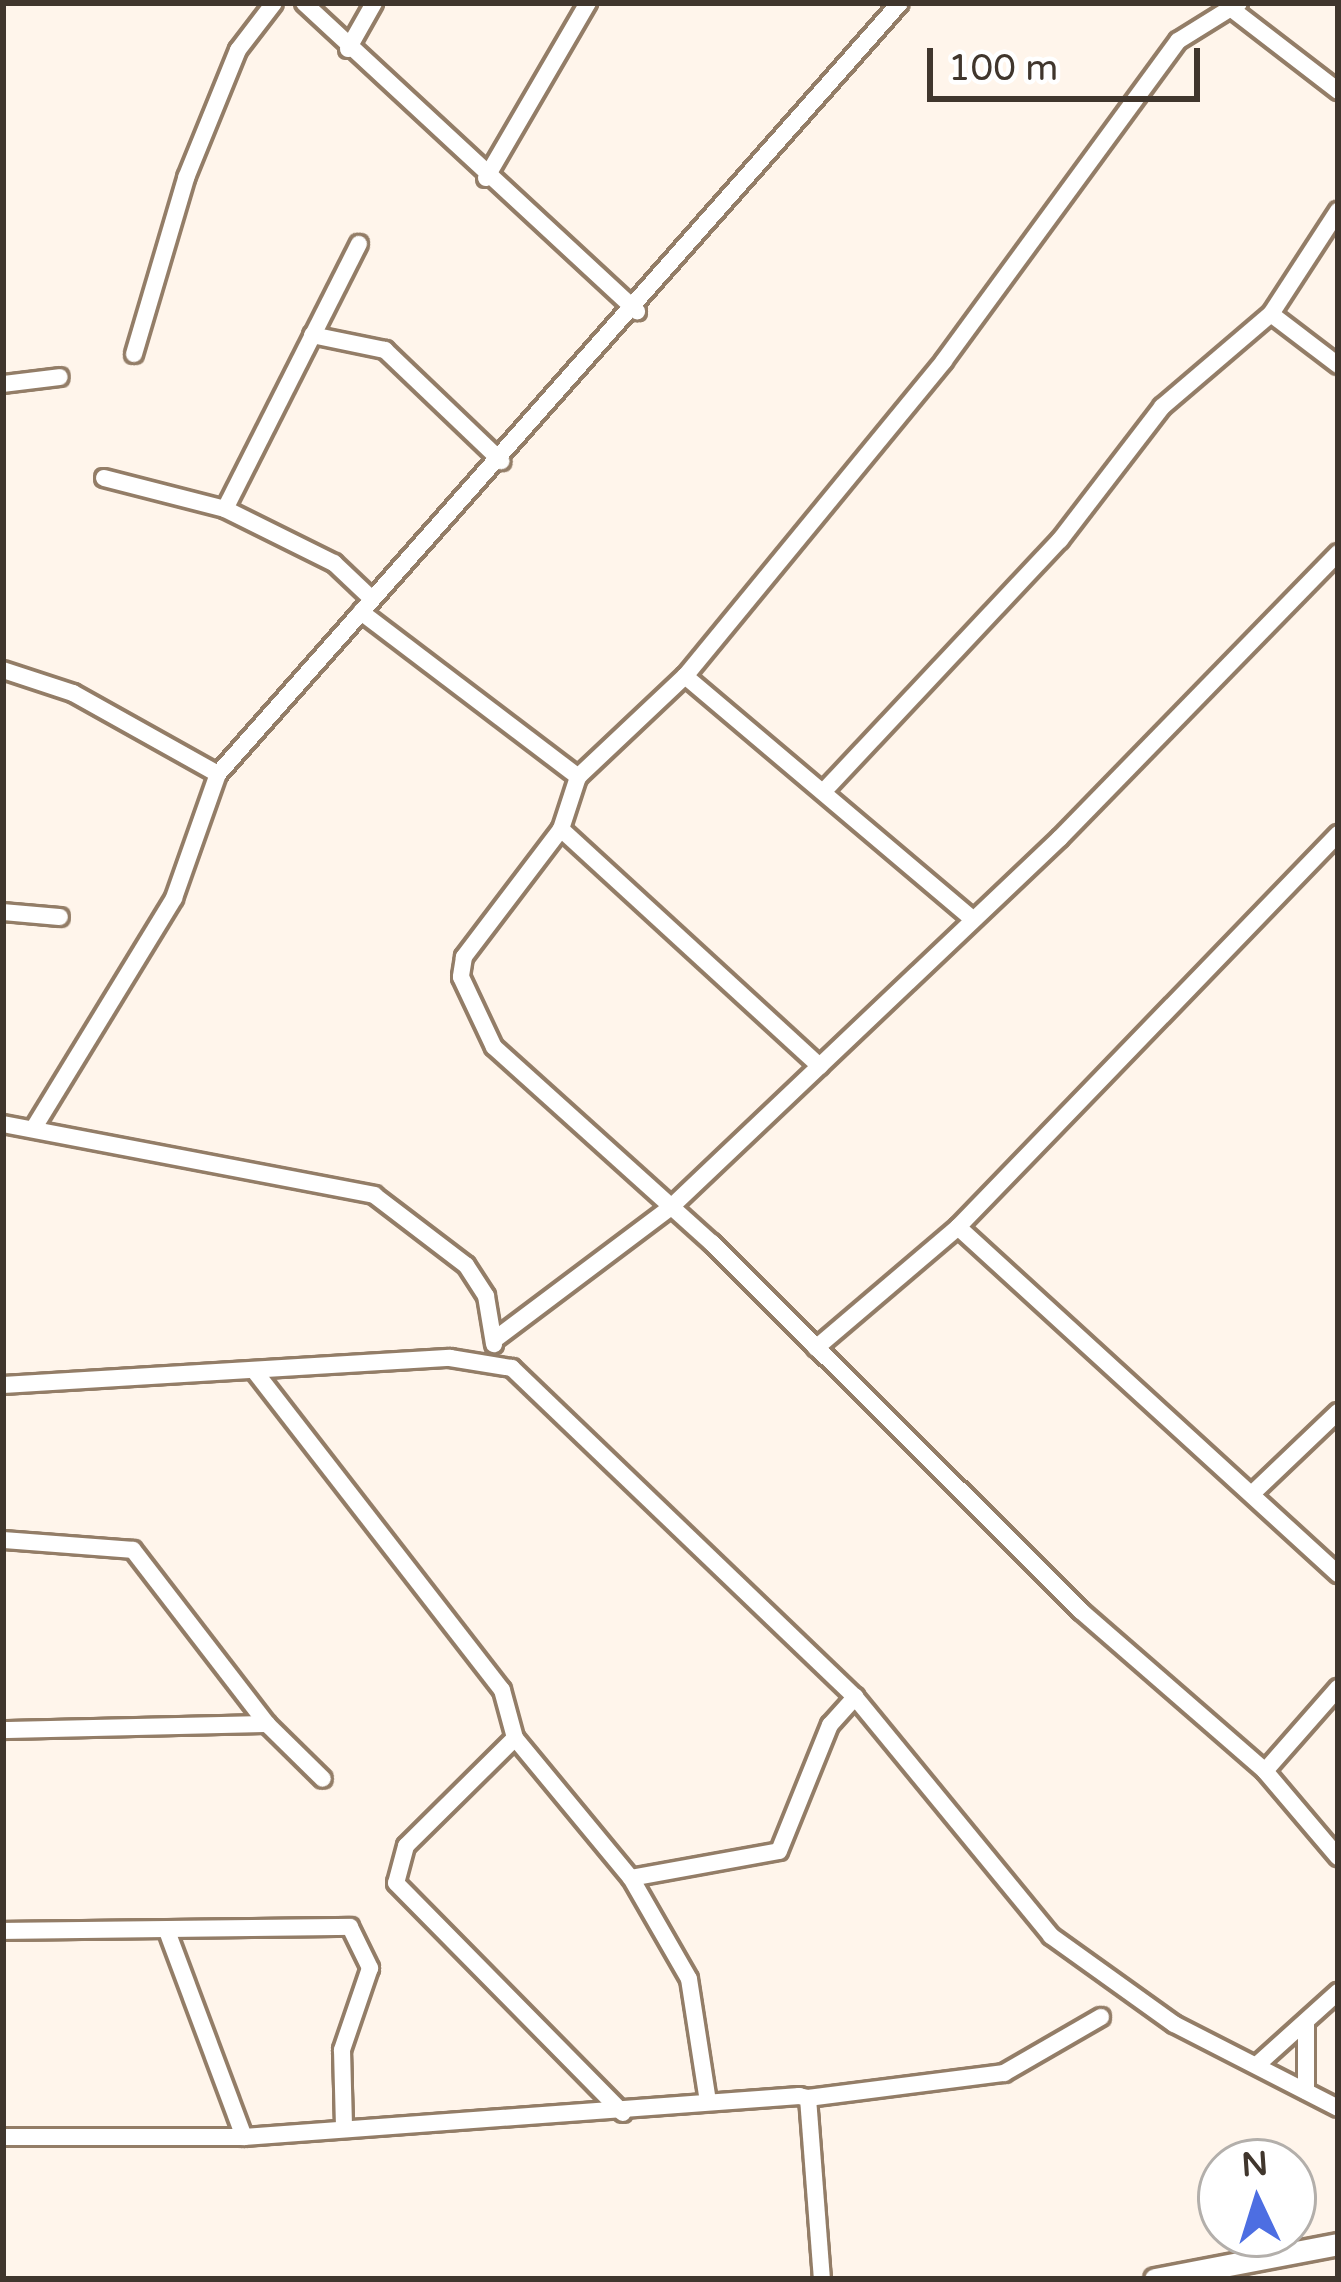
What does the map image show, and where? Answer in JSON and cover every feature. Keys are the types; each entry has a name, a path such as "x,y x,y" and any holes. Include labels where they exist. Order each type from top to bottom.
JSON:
{"street":[{"path":"134,354 186,178 238,50 274,3"},
{"path":"304,3 486,178 637,311"},
{"path":"348,50 374,3"},
{"path":"486,178 588,3"},
{"path":"35,1126 174,898 218,774 637,311 900,3"},
{"path":"1338,91 1236,6 1178,40 1039,241 685,676 578,777 561,829 464,957 467,1004 494,1047 816,1348 1081,1611 1265,1771 1338,1857"},
{"path":"825,790 1060,540 1162,406 1271,314 1338,211"},
{"path":"226,508 359,244"},
{"path":"1271,314 1338,365"},
{"path":"312,335 385,350 501,460"},
{"path":"3,384 60,377"},
{"path":"104,478 226,508 334,563 366,606 578,777"},
{"path":"494,1340 670,1208 820,1066 968,914 1060,838 1335,563"},
{"path":"3,670 73,693 218,774"},
{"path":"685,676 968,914"},
{"path":"561,829 820,1066"},
{"path":"816,1348 958,1227 1338,834"},
{"path":"3,912 60,917"},
{"path":"3,1124 35,1126 374,1195 466,1265 494,1340 495,1361"},
{"path":"958,1227 1256,1490 1338,1574"},
{"path":"3,1385 495,1361 535,1385 855,1697 1051,1936 1174,2024 1338,2108"},
{"path":"256,1373 502,1690 515,1738 632,1878 685,1967 708,2102"},
{"path":"1256,1490 1338,1412"},
{"path":"3,1540 133,1550 267,1724 323,1778"},
{"path":"1265,1771 1338,1688"},
{"path":"632,1878 779,1852 830,1725 855,1697"},
{"path":"3,1730 267,1724"},
{"path":"515,1738 406,1846 396,1883 623,2113"},
{"path":"3,1931 167,1931 322,1921 358,1933 370,1968 342,2050 344,2126"},
{"path":"167,1931 244,2137"},
{"path":"1258,2063 1338,1992"},
{"path":"3,2137 244,2137 344,2126 623,2113 708,2102 808,2098 983,2079 1101,2018"},
{"path":"1306,2021 1306,2091"},
{"path":"808,2098 822,2279"},
{"path":"1155,2279 1338,2244"}]}
